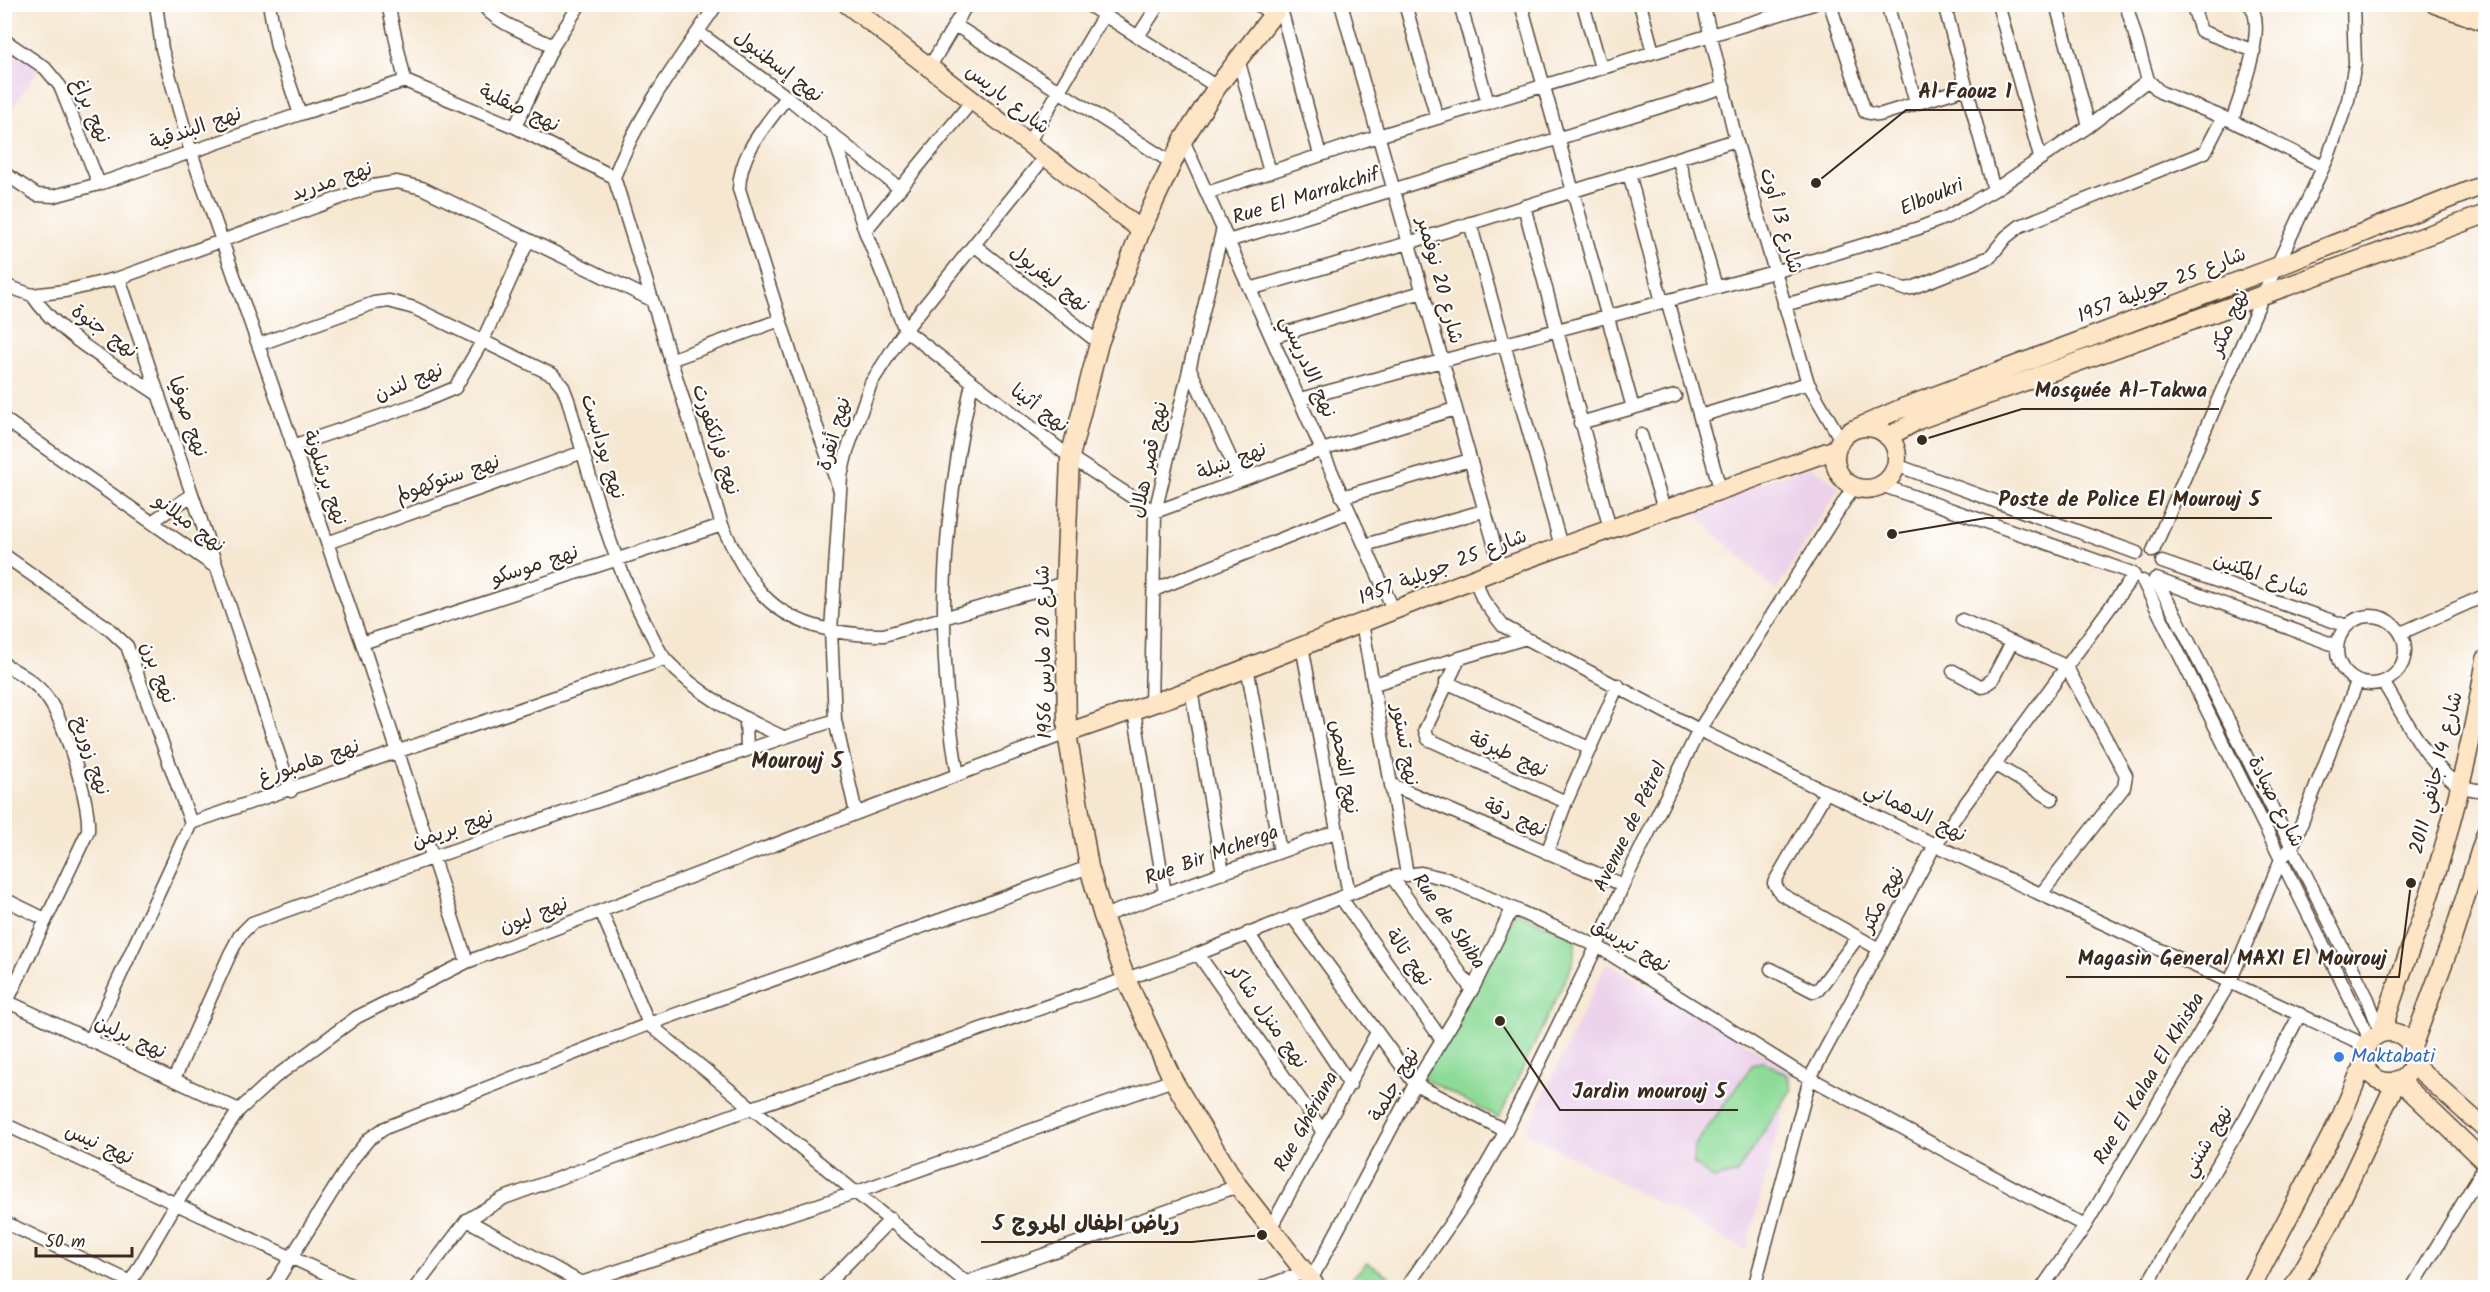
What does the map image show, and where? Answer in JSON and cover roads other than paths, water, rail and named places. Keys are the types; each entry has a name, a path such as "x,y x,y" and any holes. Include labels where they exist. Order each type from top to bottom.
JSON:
{"street":[{"path":"269,4 278,47 300,114"},
{"path":"388,4 405,81"},
{"path":"483,4 486,10 496,18 553,46"},
{"path":"514,127 553,46 580,4"},
{"path":"614,177 627,144 650,102 717,4"},
{"path":"929,68 967,4"},
{"path":"1088,4 1217,87"},
{"path":"1139,36 1160,4"},
{"path":"1257,4 1278,8 1320,155"},
{"name":"شارع 20 نوفمبر","path":"1341,4 1501,568"},
{"path":"1405,4 1437,118"},
{"path":"1460,4 1488,103"},
{"path":"1521,4 1571,192 1633,408"},
{"path":"1583,4 1601,68"},
{"path":"1640,4 1653,52"},
{"name":"شارع 13 أوت","path":"1702,4 1736,140 1808,383 1844,439"},
{"path":"1207,193 1378,136 1653,52 1712,37 1777,10 1813,4"},
{"path":"1830,4 1865,112 1879,114 1966,88"},
{"path":"1887,4 1916,103"},
{"path":"1944,4 1994,190"},
{"path":"1998,4 2040,157"},
{"path":"2056,4 2089,126"},
{"path":"2126,4 2148,80 2160,92 2228,119 2323,167"},
{"path":"2192,4 2201,31 2254,51"},
{"path":"1784,305 1879,280 1904,289 1911,288 1990,257 2006,237 2020,226 2205,152 2228,119 2254,51 2256,16 2249,4"},
{"name":"نهج مكثر","path":"2153,551 2264,293 2323,167 2348,100 2355,64 2353,4"},
{"path":"2435,4 2486,22"},
{"name":"شارع باريس","path":"850,5 1027,145 1141,230"},
{"name":"نهج برشلونة","path":"154,6 162,49 191,152 362,643 467,962"},
{"name":"شارع 20 مارس 1956","path":"1278,8 1217,87 1184,140 1141,230 1099,343 1070,457 1065,583 1067,733 1089,867 1103,916 1126,979 1173,1080 1238,1186 1311,1280"},
{"path":"1027,145 1104,15"},
{"path":"955,25 1172,163"},
{"name":"نهج إسطنبول","path":"698,32 787,97 899,188"},
{"name":"نهج براغ","path":"4,40 45,68 60,86 99,184"},
{"path":"1238,59 1270,172"},
{"name":"Elboukri","path":"1300,399 1774,272 1919,228 1947,217 1994,190 2089,126 2148,80"},
{"name":"نهج البندقية","path":"4,173 42,196 54,196 99,184 300,114 405,81"},
{"name":"نهج صقلية","path":"405,81 514,127 614,177"},
{"name":"Rue El Marrakchif","path":"1228,241 1558,141 1724,87"},
{"path":"787,97 747,154 739,173 739,189 780,320 840,492"},
{"path":"865,231 972,101"},
{"path":"833,135 865,231 894,309 905,330"},
{"name":"نهج الادريسي","path":"1184,140 1394,612"},
{"path":"1250,289 1408,243 1736,140"},
{"name":"نهج أنقرة","path":"856,813 835,720 831,631 840,492 847,451 871,383 905,330 1044,158"},
{"path":"1678,158 1716,287"},
{"path":"1629,173 1720,489"},
{"name":"نهج فرانكفورت","path":"614,177 722,525 759,591 784,612 831,631 856,636 884,635 943,620 1065,583"},
{"name":"نهج مدريد","path":"32,295 65,291 119,278 373,186 397,182 422,188 650,299"},
{"name":"شارع 25 جويلية 1957","path":"1067,733 1151,705 1247,666 1394,612 1501,568 1720,489 1844,439 1900,409 2276,267 2486,184"},
{"path":"1524,206 1555,330 1610,529"},
{"name":"شارع 25 جويلية 1957","path":"1888,437 1918,420 2486,214"},
{"path":"1470,223 1502,344 1561,546"},
{"name":"نهج قصر هلال","path":"1151,705 1155,512 1223,228"},
{"name":"نهج لندن","path":"292,446 417,404 455,388 483,340 528,241"},
{"name":"نهج ليفربول","path":"974,245 1099,343"},
{"name":"نهج صوفيا","path":"119,278 218,568"},
{"path":"6,288 32,295"},
{"path":"1272,337 1422,292"},
{"name":"نهج جنوة","path":"32,295 43,311 60,327 159,395"},
{"name":"نهج بودابست","path":"260,345 374,303 389,301 414,308 483,340 558,380 568,400 582,452 617,559 636,606 665,659 705,693 746,720 783,737"},
{"path":"670,360 780,320"},
{"name":"نهج أثينا","path":"905,330 1070,457 1155,512"},
{"path":"1190,369 1240,479"},
{"path":"958,774 953,753 943,620 949,505 958,446 972,383"},
{"path":"1700,416 1808,383"},
{"path":"1580,423 1675,396"},
{"name":"نهج بنبلة","path":"1155,512 1322,450 1455,409"},
{"name":"نهج ميلانو","path":"4,419 218,568 291,791"},
{"path":"1866,427 1878,430 1888,437 1894,445 1896,465 1881,485 1872,488 1854,486 1838,471 1835,460 1844,439 1866,427"},
{"path":"1641,435 1664,509"},
{"name":"نهج ستوكهولم","path":"327,543 582,452"},
{"path":"1342,498 1470,460"},
{"path":"1896,465 2137,553 2153,551 2162,562 2162,571 2144,577 2131,564 2137,553"},
{"name":"شارع المكنين","path":"1881,485 2337,646"},
{"name":"Avenue de Pétrel","path":"1406,1287 1466,1202 1506,1131 1699,730 1854,486"},
{"path":"153,521 192,495"},
{"path":"1365,545 1483,511"},
{"path":"1154,590 1349,512"},
{"name":"نهج موسكو","path":"362,643 722,525"},
{"name":"نهج برن","path":"4,555 108,628 127,646 191,824"},
{"name":"شارع المكنين","path":"2162,562 2347,626"},
{"name":"نهج مكثر","path":"1754,1287 1810,1078 1935,845 2066,666 2144,577"},
{"name":"شارع صيادة","path":"2144,577 2174,612 2293,845 2368,999 2373,1043"},
{"name":"شارع صيادة","path":"2144,577 2373,1043"},
{"name":"نهج الدهماني","path":"1475,579 1492,614 1503,626 1699,730 1935,845 2229,982 2373,1043"},
{"path":"2400,633 2486,595"},
{"path":"2367,616 2378,616 2389,621 2400,633 2406,650 2404,661 2398,671 2383,682 2368,684 2357,681 2341,667 2337,646 2347,626 2367,616"},
{"path":"1962,620 2066,666 2126,775 2124,787 2041,894"},
{"name":"نهج تستور","path":"1362,623 1407,874"},
{"path":"1374,684 1458,661 1526,638"},
{"path":"1953,671 1982,687 1992,680 2012,642"},
{"name":"نهج الفحص","path":"1302,646 1345,896"},
{"name":"نهج هامبورغ","path":"191,824 665,659"},
{"name":"شارع 14 جانفي 2011","path":"2251,1287 2341,1117 2395,990 2425,908 2459,786 2486,660"},
{"path":"1458,661 1446,682 1591,749"},
{"name":"نهج زوريخ","path":"4,664 39,688 55,711 84,789 89,817 88,831 6,1003"},
{"path":"1247,666 1280,852"},
{"name":"Rue El Kalaa El Khisba","path":"2042,1287 2085,1226 2229,982 2281,859 2293,845 2357,681"},
{"name":"نهج طبرقة","path":"1446,682 1425,730 1428,739 1566,802"},
{"path":"2383,682 2417,738 2459,786 2486,792"},
{"path":"1546,853 1618,685"},
{"path":"1191,690 1222,873"},
{"path":"1134,711 1165,893"},
{"path":"746,720 747,749"},
{"name":"نهج بريمن","path":"174,1079 230,954 244,929 269,915 835,720"},
{"name":"نهج ليون","path":"129,1285 177,1202 239,1110 274,1078 357,1017 467,962 1067,733"},
{"path":"1994,764 2052,799"},
{"name":"نهج دقة","path":"1392,785 1623,885"},
{"path":"1826,792 1774,883 1780,894 1879,950"},
{"path":"90,1041 191,824"},
{"name":"Rue Bir Mcherga","path":"1103,916 1335,832"},
{"path":"2293,1287 2331,1221 2398,1080 2408,1073 2486,833"},
{"path":"272,1287 354,1157 369,1139 385,1128 649,1024 1089,867"},
{"name":"نهج تبرسق","path":"467,1220 504,1198 752,1108 1198,954 1392,877 1421,873 1448,879 1597,946 1810,1078 2085,1226"},
{"name":"Rue de Sbiba","path":"1392,877 1472,990"},
{"name":"نهج تالة","path":"1345,896 1442,1041"},
{"path":"4,899 45,919"},
{"name":"نهج جلمة","path":"1311,1280 1415,1084 1472,990 1512,909"},
{"path":"601,911 649,1024 891,1219 967,1286 1238,1186"},
{"path":"1292,916 1376,1034 1415,1084 1506,1131"},
{"path":"1248,933 1350,1085"},
{"path":"1771,969 1813,990 1818,990 1858,937"},
{"name":"نهج منزل شاكر","path":"1198,954 1323,1132"},
{"name":"نهج برلين","path":"6,1003 239,1110"},
{"name":"نهج شنني","path":"2145,1287 2246,1117 2300,1014"},
{"name":"Rue Ghériana","path":"1271,1227 1376,1034"},
{"path":"2412,1287 2486,1164 2398,1080 2378,1079 2368,1069 2373,1043 2400,1034 2413,1055 2486,1130"},
{"path":"415,1287 467,1220 585,1285 1173,1080"},
{"name":"نهج نيس","path":"4,1124 357,1287"},
{"path":"823,1287 891,1219"},
{"path":"4,1222 129,1285"},
{"path":"1261,1287 1311,1280"}],"place":[{"name":"Al Faouz 1","path":"1816,183"},
{"name":"Mosquée Al-Takwa","path":"1922,440"},
{"name":"Poste de Police El Mourouj 5","path":"1892,534"},
{"name":"Magasin General MAXI El Mourouj","path":"2411,883"},
{"name":"Jardin mourouj 5","path":"1500,1021"},
{"name":"Maktabati","path":"2339,1057"},
{"name":"رياض اطفال المروج 5","path":"1262,1235"}],"district":[{"name":"Mourouj 5","path":"797,762"}]}
